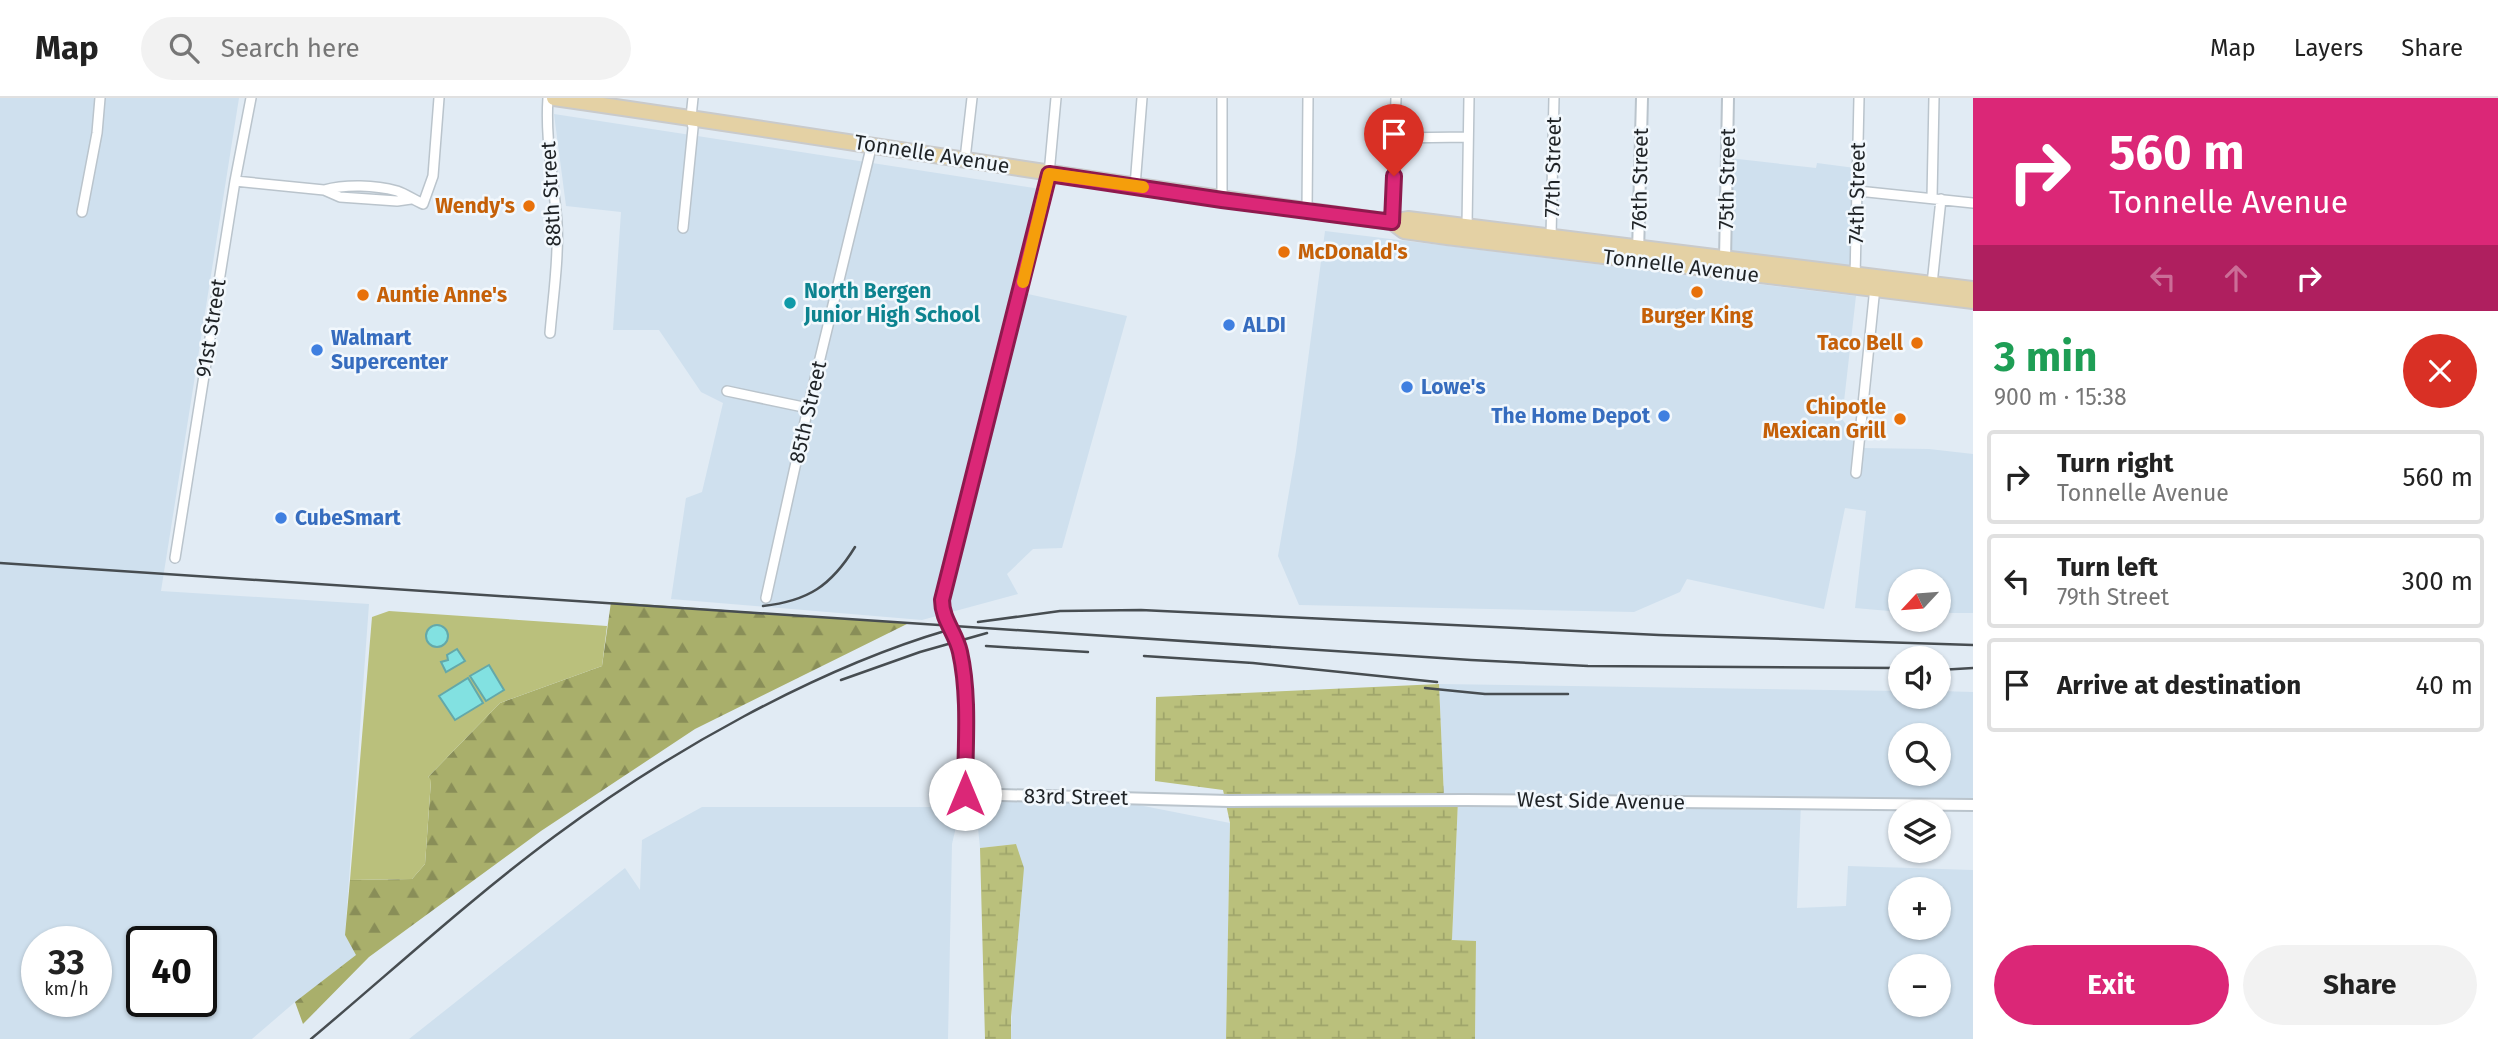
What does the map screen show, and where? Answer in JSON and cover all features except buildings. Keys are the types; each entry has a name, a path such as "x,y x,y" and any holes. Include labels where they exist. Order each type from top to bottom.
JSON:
{"main road":[{"name":"Tonnelle Avenue","path":"554,98 872,144 1222,200 1392,222 1408,219 1467,226 1551,237 1638,254 1726,260 1973,301"},
{"name":"Tonnelle Avenue","path":"1392,222 1404,231 1638,254 1855,280"},
{"name":"Tonnelle Avenue","path":"1876,283 1932,284 1973,289"}],"street":[{"path":"82,212 97,133 100,98"},
{"name":"91st Street","path":"175,558 235,181 251,98"},
{"path":"235,181 324,190 340,186 385,189 423,204 433,176 439,98"},
{"name":"88th Street","path":"548,98 547,120 557,225 550,333"},
{"path":"683,228 693,128 693,98"},
{"path":"965,159 972,98"},
{"name":"83rd Street","path":"1056,98 1049,174 942,600 945,620 960,652 964,700 965,794 1229,801"},
{"path":"1135,186 1142,98"},
{"path":"1222,98 1222,200"},
{"path":"1307,211 1308,98"},
{"path":"1392,222 1396,98"},
{"path":"1467,226 1469,98"},
{"name":"77th Street","path":"1551,237 1554,98"},
{"name":"76th Street","path":"1638,254 1642,98"},
{"name":"75th Street","path":"1726,260 1728,98"},
{"name":"74th Street","path":"1855,280 1859,98"},
{"path":"1932,284 1936,199 1934,98"},
{"path":"1395,138 1468,137"},
{"name":"85th Street","path":"766,598 808,408 872,144"},
{"path":"1858,191 1973,203"},
{"path":"1856,473 1876,283"},
{"path":"727,391 808,408"},
{"name":"West Side Avenue","path":"1229,801 1479,800 1973,805"}],"shaded area":[{"path":"0,98 239,98 161,591 369,604 345,935 357,955 252,1039 0,1039"},
{"path":"554,114 1041,189 1019,292 1127,316 1062,548 1033,549 1007,574 1018,594 922,620 671,599 686,498 702,492 723,403 701,392 659,330 613,330 621,212 566,206"},
{"path":"1729,158 1816,168 1817,163 1855,168 1853,271 1728,257"},
{"path":"1325,231 1856,296 1842,419 1863,448 1929,449 1973,454 1973,613 1951,613 1951,569 1888,569 1888,611 1855,608 1866,511 1845,508 1824,609 1687,579 1680,592 1634,612 1299,605 1278,556 1296,451"},
{"path":"1439,684 1888,691 1888,709 1951,709 1951,691 1973,692 1973,800 1801,802 1797,908 1846,906 1848,866 1973,870 1973,1039 1475,1039 1476,941 1452,941 1458,800 1444,799"},
{"path":"975,797 1098,797 1230,823 1226,1039 1011,1039 1016,844 980,848"},
{"path":"702,807 953,807 952,826 956,827 952,844 948,1039 409,1039 625,868 640,890 642,840"}],"green space":[{"path":"611,602 909,623 695,729 541,831 369,957 303,1024 295,1002 356,955 345,935 350,880 412,879 425,864 431,781 428,777 500,703 602,666"},
{"path":"389,611 607,626 602,666 500,703 428,777 431,780 425,864 412,879 350,880 372,617"},
{"path":"1439,684 1444,798 1458,800 1452,940 1476,941 1475,1039 1226,1039 1230,823 1223,790 1155,781 1156,697"},
{"path":"1016,844 1024,868 1011,1039 985,1039 980,848"}],"water":[{"path":"433,625 441,625 448,632 448,640 441,647 433,647 426,640 426,632"},
{"path":"457,649 465,661 446,672 441,662 448,660 447,655"},
{"path":"489,665 504,690 486,701 470,676"},
{"path":"468,678 483,703 455,720 439,696"}],"railway":[{"path":"763,606 793,600 817,589 837,572 855,547"},
{"path":"0,563 1471,660 1588,666 1888,668"},
{"path":"978,622 1060,611 1141,610 1659,635 1973,645"},
{"path":"311,1039 523,860 645,774 744,716 795,690 846,667 948,630"},
{"path":"841,680 920,652 987,633"},
{"path":"986,646 1088,652"},
{"path":"1144,656 1253,663 1437,682"},
{"path":"1951,669 1973,668"},
{"path":"1425,688 1485,694 1568,694"}],"slow traffic":[{"path":"1023,282 1049,174 1143,187"}],"place":[{"name":"Wendy's","path":"529,206"},
{"name":"McDonald's","path":"1284,252"},
{"name":"Burger King","path":"1697,292"},
{"name":"Auntie Anne's","path":"363,295"},
{"name":"North Bergen Junior High School","path":"790,303"},
{"name":"ALDI","path":"1229,325"},
{"name":"Taco Bell","path":"1917,343"},
{"name":"Walmart Supercenter","path":"317,350"},
{"name":"Lowe's","path":"1407,387"},
{"name":"The Home Depot","path":"1664,416"},
{"name":"Chipotle Mexican Grill","path":"1900,419"},
{"name":"CubeSmart","path":"281,518"}],"route":[{"path":"965,794 964,700 960,652 945,620 942,600 1049,174 1392,222 1394,176"}]}
